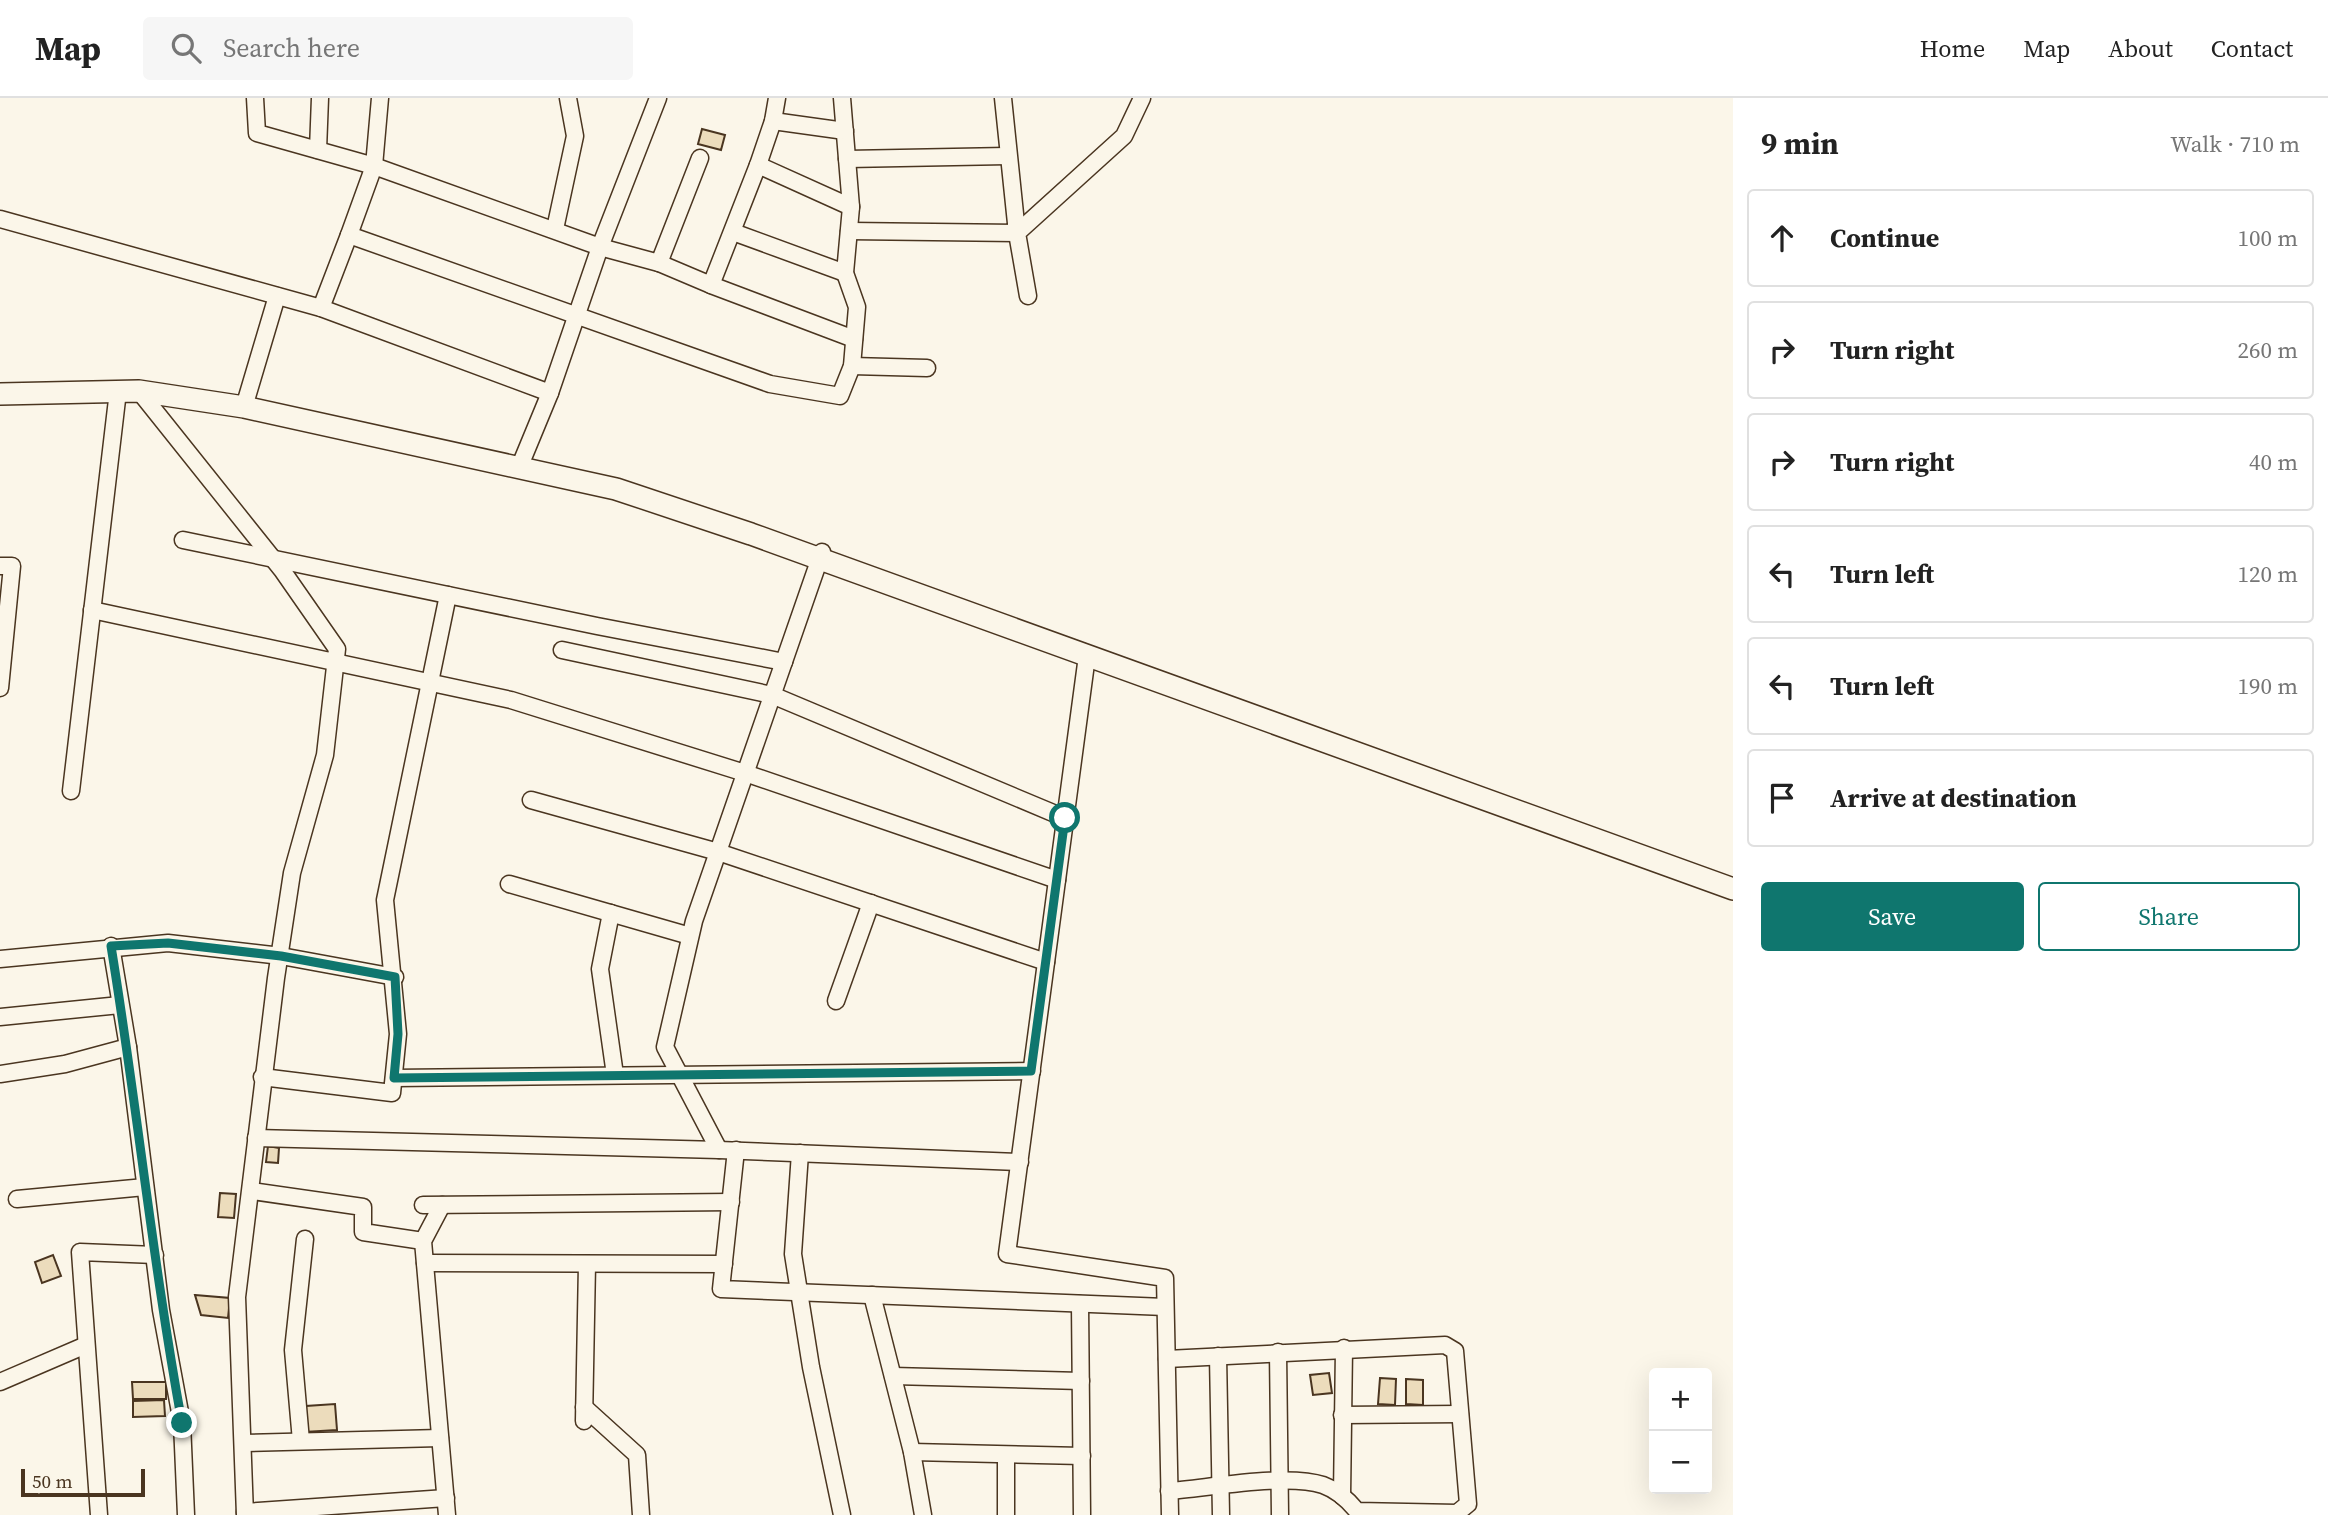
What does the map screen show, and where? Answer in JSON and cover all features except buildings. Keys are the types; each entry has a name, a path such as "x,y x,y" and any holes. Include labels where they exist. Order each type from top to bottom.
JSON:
{"street":[{"path":"255,98 257,133 374,166 600,247 659,262 711,285 854,339"},
{"path":"318,150 320,98"},
{"path":"321,308 374,166 380,98"},
{"path":"555,229 575,136 568,98"},
{"path":"519,468 550,393 575,314 658,98"},
{"path":"711,285 774,121 777,98"},
{"path":"348,235 770,384 840,396 852,366 857,307 845,273 851,207 842,98"},
{"path":"1003,98 1007,156 1028,296"},
{"path":"849,231 1017,233 1124,136 1142,98"},
{"path":"774,121 845,131"},
{"path":"848,159 1007,156"},
{"path":"659,262 700,158"},
{"path":"758,165 851,207"},
{"path":"0,219 321,308 550,393"},
{"path":"733,232 845,273"},
{"path":"244,407 276,296"},
{"path":"852,366 927,368"},
{"path":"128,391 272,558 337,649 325,755 292,873 262,1077 252,1191 237,1297 245,1513 446,1498"},
{"path":"71,791 92,610 128,391"},
{"path":"0,394 128,391 244,407 616,489 820,555 1087,656 1733,889"},
{"path":"183,540 783,662"},
{"path":"719,1150 665,1047 690,936 820,555"},
{"path":"0,566 12,566 0,688"},
{"path":"262,1077 392,1093 398,1034 395,977 385,900 448,595"},
{"path":"92,610 511,700 745,773 1057,880"},
{"path":"562,650 772,695 1065,818"},
{"path":"1087,656 1007,1254 1165,1278 1170,1515"},
{"path":"531,800 718,852 1046,962"},
{"path":"509,884 690,936"},
{"path":"836,1002 871,903"},
{"path":"611,913 600,969 615,1075"},
{"path":"0,959 111,946 168,943 281,956 395,977"},
{"path":"111,946 182,1423 186,1515"},
{"path":"0,1017 120,1004"},
{"path":"0,1074 65,1064 128,1047"},
{"path":"394,1078 1031,1071"},
{"path":"256,1138 736,1150 1020,1162"},
{"path":"736,1150 721,1289 1165,1307"},
{"path":"800,1153 793,1254 811,1367 842,1515"},
{"path":"17,1199 145,1187"},
{"path":"252,1191 363,1207 363,1233 423,1241"},
{"path":"423,1205 731,1202"},
{"path":"442,1205 423,1241 447,1515"},
{"path":"301,1441 293,1350 305,1239"},
{"path":"99,1515 80,1252 155,1255"},
{"path":"425,1263 723,1264"},
{"path":"587,1264 584,1414 636,1455 641,1515"},
{"path":"872,1295 912,1452 923,1515"},
{"path":"1080,1304 1082,1515"},
{"path":"0,1382 86,1345"},
{"path":"1167,1359 1445,1345 1455,1351 1468,1504 1457,1513 1357,1511 1342,1496 1325,1485 1302,1480 1170,1491"},
{"path":"1342,1496 1344,1348"},
{"path":"1278,1352 1280,1515"},
{"path":"1218,1356 1221,1515"},
{"path":"893,1376 1081,1381"},
{"path":"1342,1415 1460,1414"},
{"path":"243,1443 440,1438"},
{"path":"912,1452 1082,1456"},
{"path":"1006,1455 1006,1515"}],"route":[{"path":"182,1423 161,1310 135,1121 128,1047 111,946 168,943 281,956 395,977 398,1034 394,1078 1031,1071 1065,818"}]}
